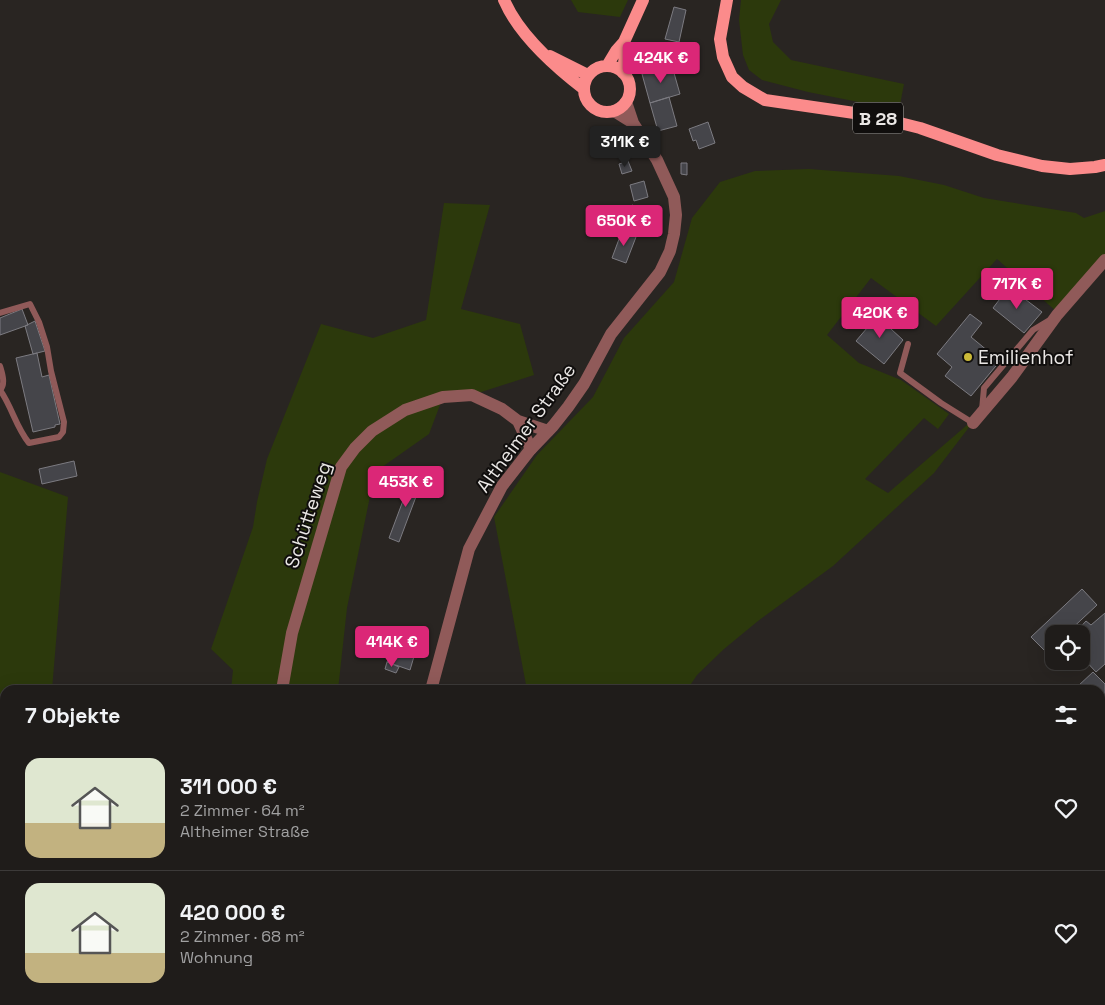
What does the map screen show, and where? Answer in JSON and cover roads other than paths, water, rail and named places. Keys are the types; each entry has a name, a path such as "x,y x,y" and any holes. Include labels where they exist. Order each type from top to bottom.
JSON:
{"main road":[{"path":"504,0 524,33 558,70 584,89"},
{"path":"607,66 624,42 643,0"},
{"name":"B 28","path":"727,0 720,39 723,57 732,77 743,87 765,100 868,115 920,128 997,156 1042,166 1070,169 1105,165"},
{"path":"623,72 624,42"},
{"path":"543,52 588,75"},
{"path":"607,66 623,72 628,79 630,87 626,102 621,108 607,112 593,108 588,103 584,89 588,75 600,67 607,66"}],"street":[{"name":"Altheimer Straße","path":"432,685 469,549 502,486 584,384 611,334 660,272 670,250 676,216 674,197 657,160 633,124 626,102"},
{"name":"Altheimer Straße","path":"614,111 633,124"},
{"path":"977,419 1012,377 1057,315 1105,260"},
{"name":"Schütteweg","path":"283,685 292,633 341,467 355,448 372,432 404,410 443,397 472,396 502,409 518,421 548,431"},
{"name":"Schütteweg","path":"518,421 532,449"}],"lane":[{"path":"0,313 30,304 34,310 47,347 64,422 63,432 59,438 29,443 21,434 6,398 0,390 3,388 0,366"},
{"path":"908,344 900,373 935,399 977,419"}],"place":[{"name":"Emilienhof","path":"968,357"}]}
